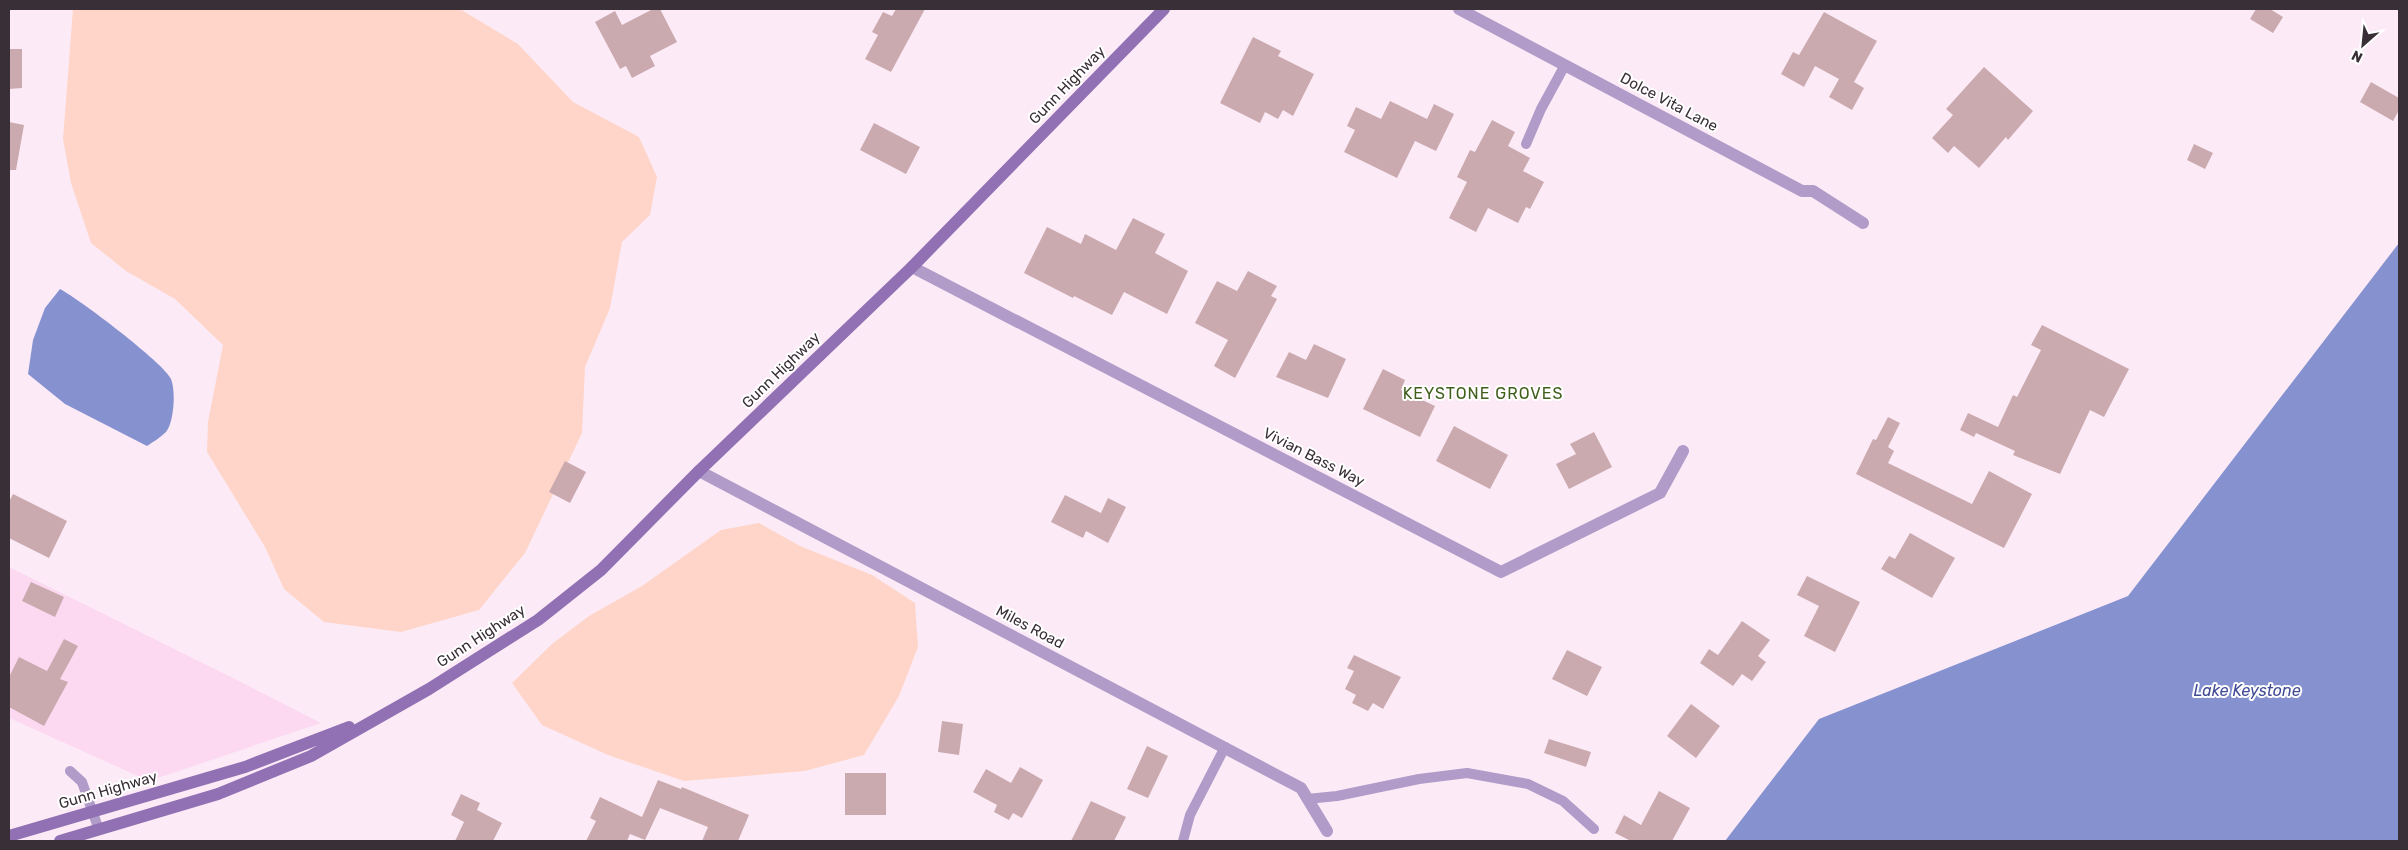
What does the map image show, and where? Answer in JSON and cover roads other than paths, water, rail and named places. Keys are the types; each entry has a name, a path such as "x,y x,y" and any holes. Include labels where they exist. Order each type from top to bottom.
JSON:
{"main road":[{"name":"Gunn Highway","path":"60,841 218,794 311,756 472,663 538,620 601,570 699,471 912,267 1164,9"},
{"name":"Gunn Highway","path":"9,836 245,767 386,713"}],"street":[{"name":"Dolce Vita Lane","path":"1459,9 1802,191 1813,191 1863,223"},
{"name":"Vivian Bass Way","path":"912,267 1501,572 1660,493 1684,451"},
{"name":"Miles Road","path":"699,471 1301,788 1327,831"}],"lane":[{"path":"1526,144 1541,109 1566,65"},
{"path":"1183,841 1190,815 1225,747"},
{"path":"70,771 82,782 94,811 99,830"},
{"path":"1307,799 1337,796 1467,773 1528,784 1563,801 1594,829"}],"water":[{"name":"Lake Keystone","path":"2399,243 2399,841 1725,841 1819,719 2128,596"},
{"path":"60,289 138,346 171,379 173,384 173,406 169,427 164,434 147,446 65,404 28,374 33,340 45,308"}],"district":[{"name":"KEYSTONE GROVES","path":"1483,393"}]}
